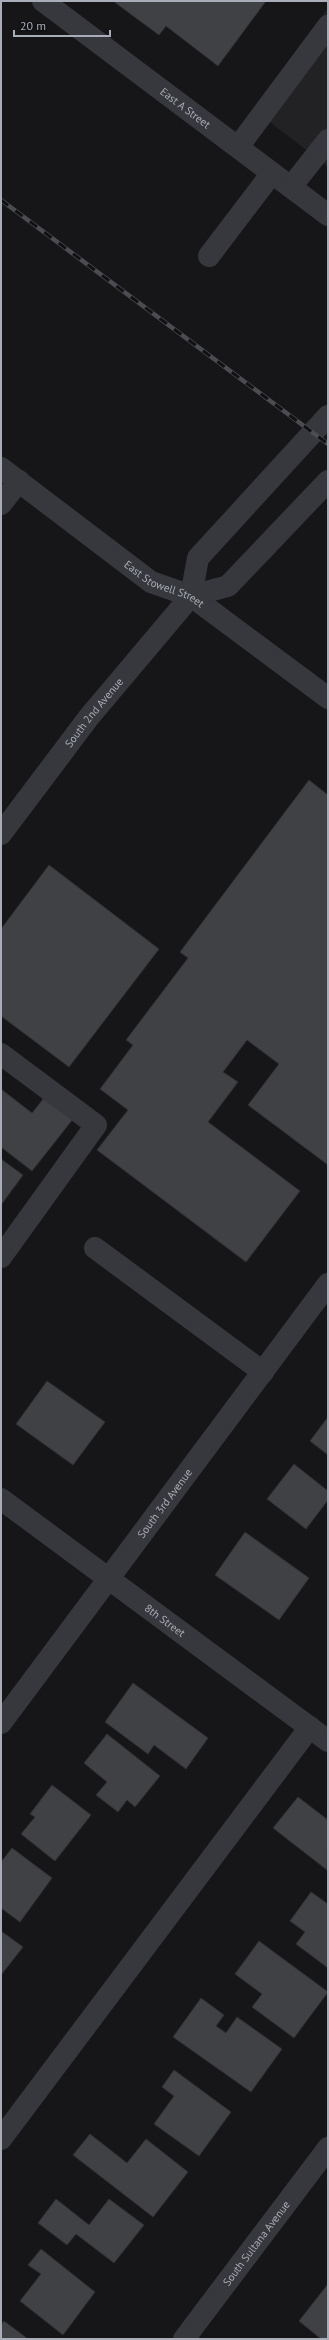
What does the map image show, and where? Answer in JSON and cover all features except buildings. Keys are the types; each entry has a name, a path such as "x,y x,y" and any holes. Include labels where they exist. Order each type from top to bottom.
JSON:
{"street":[{"name":"East A Street","path":"43,1 328,214"},
{"path":"238,147 328,26"},
{"path":"291,187 328,140"},
{"path":"209,256 272,173"},
{"name":"South 2nd Avenue","path":"1,834 89,717 191,596 198,558 328,416"},
{"name":"East Stowell Street","path":"1,468 152,582 191,596 328,698"},
{"path":"1,504 19,481"},
{"path":"191,596 228,586 328,481"},
{"path":"1,1054 96,1125 1,1257"},
{"path":"95,1248 263,1372"},
{"name":"South 3rd Avenue","path":"1,1723 328,1284"},
{"name":"8th Street","path":"1,1499 328,1741"},
{"path":"1,2139 310,1728"},
{"name":"South Sultana Avenue","path":"184,2339 328,2148"}],"shaded area":[{"path":"328,8 328,167 253,109"}],"railway":[{"path":"1,200 328,444"}]}
